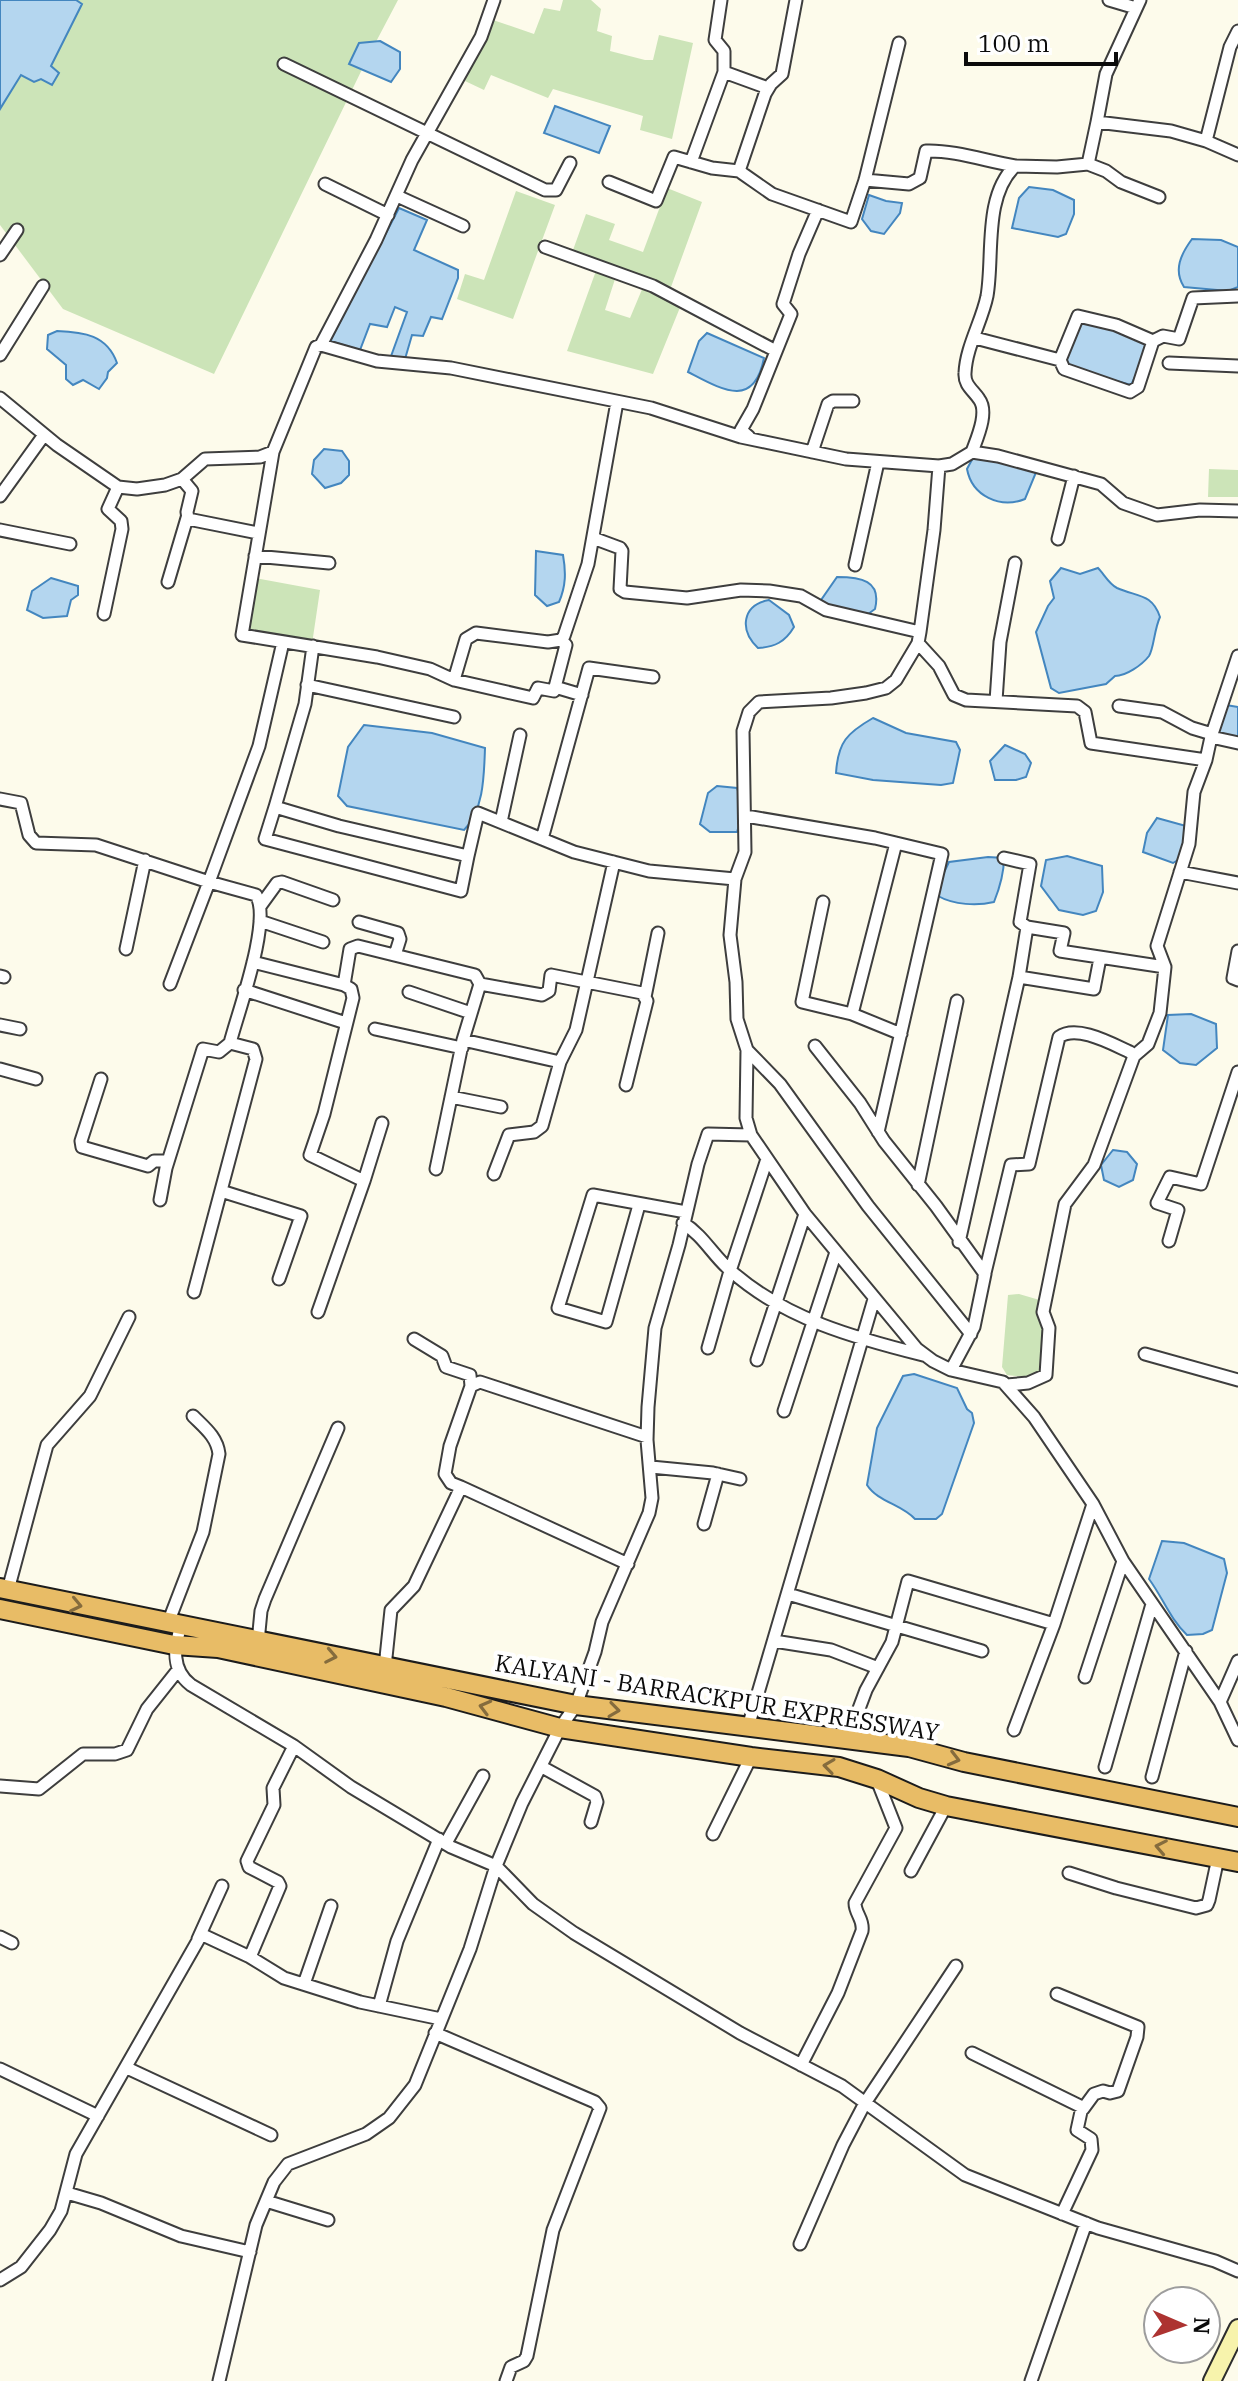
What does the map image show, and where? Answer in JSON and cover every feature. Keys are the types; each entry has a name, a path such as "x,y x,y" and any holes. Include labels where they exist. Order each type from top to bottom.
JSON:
{"highway":[{"name":"KALYANI - BARRACKPUR EXPRESSWAY","path":"4,1589 576,1705 909,1747 964,1762 1238,1817"},
{"path":"0,1609 174,1645 234,1651 446,1697 560,1728 839,1767 946,1806 1238,1862"}],"main road":[{"path":"1212,2381 1232,2356 1238,2328"}],"street":[{"path":"494,0 481,37 412,160 388,215 321,345 313,350 273,452 242,635 430,669 454,680 533,698 538,688 554,691 566,645 561,640"},
{"path":"691,162 724,72 724,51 715,40 721,0"},
{"path":"739,171 768,88 782,74 796,0"},
{"path":"1088,164 1106,74 1138,4 1109,0"},
{"path":"1206,141 1230,47 1238,31"},
{"path":"609,182 656,201 674,157 739,171 772,194 851,222 865,180 899,43"},
{"path":"284,64 550,191 556,190 570,163"},
{"path":"724,72 768,88"},
{"path":"1097,122 1171,131 1238,155"},
{"path":"865,180 909,184 920,178 926,151 944,150 967,158 1015,166 1088,164 1106,171 1121,182 1159,197"},
{"path":"972,452 983,413 981,400 970,390 964,376 988,294 989,240 1000,189 1003,177 1015,166"},
{"path":"325,184 388,215"},
{"path":"397,196 463,226"},
{"path":"750,439 747,432 741,430 753,409 791,314 783,304 799,254 818,210"},
{"path":"0,255 17,230"},
{"path":"545,247 653,286 776,351"},
{"path":"0,355 43,286"},
{"path":"1153,341 1116,325 1078,316 1060,360 1064,369 1130,392 1138,387 1153,341 1163,336 1179,339 1193,298 1238,296"},
{"path":"975,338 1060,360"},
{"path":"321,345 377,361 451,368 651,408 750,439 812,452 878,462 939,466 952,464 972,452 998,456 1101,484 1123,503 1157,515 1200,510 1238,511"},
{"path":"1169,363 1238,366"},
{"path":"0,398 44,435 118,487 137,489 165,485 182,479 205,459 260,457 273,452"},
{"path":"812,452 828,404 853,401"},
{"path":"561,640 588,564 617,402"},
{"path":"0,496 44,435"},
{"path":"855,565 878,462"},
{"path":"923,1355 897,1328 805,1214 751,1135 746,1118 747,1050 737,1019 730,935 735,879 745,852 743,731 754,705 766,700 831,698 886,688 896,680 919,638 934,530 939,466"},
{"path":"1058,539 1074,476"},
{"path":"168,582 192,491 182,479"},
{"path":"104,614 122,529 121,521 108,509 118,487"},
{"path":"187,518 194,522 258,533"},
{"path":"0,530 70,544"},
{"path":"593,538 622,551 618,583 625,592 687,598 741,590 801,596 826,610 919,638 954,695 966,700 1077,706 1085,712 1091,743 1206,760"},
{"path":"255,556 329,563"},
{"path":"996,701 1000,642 1015,563"},
{"path":"454,680 466,639 476,633 548,642 561,640"},
{"path":"170,984 259,746 283,642"},
{"path":"313,646 305,704 265,839 461,891 478,813 574,852 649,871 735,879"},
{"path":"639,1205 606,1322 558,1308 593,1195 639,1205 684,1218 730,1271 776,1303 814,1323 923,1355 951,1370 1007,1385 1028,1383 1046,1375 1049,1328 1043,1312 1065,1204 1094,1165 1134,1056 1148,1044 1160,1013 1165,967 1157,946 1189,844 1194,792 1238,656"},
{"path":"542,839 589,668 653,677"},
{"path":"307,685 454,717"},
{"path":"555,687 582,695"},
{"path":"1119,706 1162,712 1211,736 1238,743"},
{"path":"501,822 520,735"},
{"path":"0,799 21,803 29,835 36,843 96,845 256,895 261,905 253,962 230,1043 219,1052 203,1049 168,1161 160,1200"},
{"path":"275,807 339,826 468,856"},
{"path":"746,816 942,854 878,1132"},
{"path":"852,1014 896,843"},
{"path":"1004,858 1030,864 1020,922 1027,927 1064,933 1060,951 1165,967"},
{"path":"126,949 145,860"},
{"path":"494,1174 509,1135 534,1132 542,1126 560,1062 576,1030 614,862"},
{"path":"1180,872 1238,883"},
{"path":"261,905 277,883 282,882 333,900"},
{"path":"823,902 802,1002 852,1014 901,1034"},
{"path":"260,921 323,942"},
{"path":"359,922 398,933 400,939 395,955"},
{"path":"959,1242 1019,977 1027,927"},
{"path":"645,997 658,933"},
{"path":"344,985 350,949 358,946 475,975 480,984 463,1044 436,1169"},
{"path":"1238,951 1233,978 1238,980"},
{"path":"1019,977 1094,989 1100,958"},
{"path":"253,962 351,989 353,998 324,1114 310,1155 364,1181"},
{"path":"480,984 542,995 549,991 551,975 642,993 647,1001 626,1085"},
{"path":"244,990 346,1023"},
{"path":"409,992 471,1013"},
{"path":"918,1185 957,1001"},
{"path":"0,1025 20,1029"},
{"path":"375,1029 560,1062"},
{"path":"951,1370 971,1334 981,1301 1011,1165 1029,1164 1059,1037 1065,1032 1093,1037 1134,1056"},
{"path":"194,1292 256,1059 253,1049 230,1043"},
{"path":"815,1046 860,1103 878,1132 985,1274 984,1277"},
{"path":"747,1050 780,1084 868,1206 971,1334"},
{"path":"0,1069 36,1079"},
{"path":"1169,1241 1178,1210 1157,1203 1170,1177 1201,1184 1238,1072"},
{"path":"101,1079 81,1141 82,1147 148,1166 154,1161 168,1161"},
{"path":"451,1097 501,1107"},
{"path":"318,1312 382,1123"},
{"path":"219,2381 256,2225 274,2182 288,2164 366,2134 389,2118 415,2085 470,1949 496,1866 522,1803 560,1728 576,1705 602,1622 649,1513 652,1498 647,1437 655,1328 708,1134 751,1135"},
{"path":"708,1348 767,1159"},
{"path":"221,1191 301,1216 279,1279"},
{"path":"757,1360 805,1214"},
{"path":"784,1411 836,1252"},
{"path":"748,1727 874,1299"},
{"path":"4,1589 47,1445 90,1396 129,1317"},
{"path":"414,1339 442,1356 446,1367 470,1375 471,1386 450,1446 445,1474 451,1483 628,1564"},
{"path":"1145,1354 1238,1380"},
{"path":"471,1386 480,1382 647,1437"},
{"path":"1007,1385 1034,1417 1093,1504 1123,1561 1220,1702 1238,1740"},
{"path":"193,1416 213,1435 219,1454 206,1521 174,1624 178,1670 191,1685 294,1746 351,1787 442,1841 496,1866 533,1904 574,1933 692,2005 842,2086 965,2175 1086,2223 1215,2261 1238,2271"},
{"path":"258,1642 265,1599 338,1428"},
{"path":"651,1467 740,1479"},
{"path":"704,1524 718,1474"},
{"path":"385,1667 391,1610 414,1586 461,1487"},
{"path":"1014,1730 1054,1624 1093,1504"},
{"path":"1085,1677 1123,1561"},
{"path":"854,1722 892,1642 908,1581 1054,1624"},
{"path":"788,1594 982,1651"},
{"path":"1105,1767 1152,1604"},
{"path":"774,1641 831,1650 878,1668"},
{"path":"1152,1777 1186,1651"},
{"path":"1220,1702 1234,1680 1238,1661"},
{"path":"0,1786 39,1789 83,1754 115,1754 127,1750 147,1709 178,1670"},
{"path":"250,1957 280,1886 249,1867 247,1861 274,1805 273,1788 294,1746"},
{"path":"713,1834 751,1757"},
{"path":"542,1767 595,1796 597,1802 591,1822"},
{"path":"379,2006 397,1941 442,1841 483,1776"},
{"path":"801,2065 838,1993 862,1931 862,1921 855,1903 896,1828 877,1779"},
{"path":"911,1871 946,1806"},
{"path":"1069,1873 1196,1908 1207,1905 1218,1858"},
{"path":"0,2280 21,2267 35,2252 61,2211 76,2154 198,1939 222,1886"},
{"path":"304,1984 331,1906"},
{"path":"198,1939 205,1936 250,1957 279,1976 379,2006 441,2019"},
{"path":"0,1937 12,1943"},
{"path":"800,2244 865,2103 956,1966"},
{"path":"1057,1994 1138,2027 1118,2091 1094,2094 1083,2109 1077,2130 1091,2139 1092,2150 1062,2214"},
{"path":"435,2033 595,2102 600,2108 550,2241 526,2359 511,2367 506,2381"},
{"path":"972,2053 1080,2104 1083,2109"},
{"path":"127,2068 271,2135"},
{"path":"0,2069 98,2116"},
{"path":"67,2193 101,2203 181,2236 250,2252"},
{"path":"266,2201 328,2220"},
{"path":"1031,2381 1086,2223"}],"green space":[{"path":"0,0 398,0 214,374 63,309 0,225"},
{"path":"563,0 591,0 601,9 597,31 612,36 610,51 653,60 659,35 693,43 672,139 640,130 643,116 553,89 548,98 491,75 484,90 465,81 493,20 534,34 544,8 560,11"},
{"path":"667,188 702,202 671,287 573,250 586,214 615,224 609,240 643,252"},
{"path":"516,191 555,205 513,319 457,299 465,274 484,280"},
{"path":"597,268 616,276 605,310 630,318 643,287 681,305 653,374 567,351"},
{"path":"1209,469 1238,470 1238,497 1208,497"},
{"path":"255,578 320,590 312,644 240,634"},
{"path":"1019,1294 1043,1301 1046,1330 1041,1371 1026,1377 1007,1375 1002,1367 1008,1295"}],"water":[{"path":"0,0 76,0 82,4 51,66 59,73 52,85 41,79 34,82 21,75 0,109"},
{"path":"380,41 400,52 400,69 391,82 349,64 359,43"},
{"path":"555,106 610,126 599,153 544,133"},
{"path":"1029,187 1053,190 1074,200 1074,214 1066,234 1058,237 1012,228 1019,198"},
{"path":"869,195 902,203 900,213 884,234 871,231 862,219"},
{"path":"399,208 427,220 414,250 458,270 458,278 442,319 431,317 423,336 412,335 405,359 390,359 407,312 395,307 387,327 370,324 360,350 330,341"},
{"path":"1192,239 1221,240 1238,247 1238,287 1228,291 1184,287 1179,274 1180,262"},
{"path":"1083,319 1148,340 1131,385 1073,369 1065,361"},
{"path":"57,331 93,337 113,354 117,363 99,389 83,380 73,385 66,379 66,365 47,349 48,335"},
{"path":"707,333 764,358 753,385 744,390 724,389 688,372 699,341"},
{"path":"324,449 342,451 349,461 349,475 341,483 325,488 312,474 314,460"},
{"path":"975,454 1037,470 1025,499 997,501 981,493 967,469"},
{"path":"536,551 563,555 565,579 561,596 559,602 547,606 535,595"},
{"path":"1061,568 1080,574 1098,568 1114,586 1148,600 1160,617 1151,653 1138,666 1115,676 1106,684 1059,693 1051,688 1036,632 1054,598 1050,581"},
{"path":"837,577 861,579 872,586 875,609 864,617 819,603"},
{"path":"51,578 78,586 78,595 71,600 67,616 43,618 27,610 32,591"},
{"path":"769,600 789,615 794,627 779,643 758,648 748,634 746,619 753,607"},
{"path":"1226,705 1238,707 1238,739 1220,735 1217,727"},
{"path":"873,718 906,733 956,742 960,750 953,783 941,785 873,780 836,773 839,753 846,740"},
{"path":"364,725 432,733 485,748 479,802 476,813 464,830 347,806 338,796 348,747"},
{"path":"1005,745 1025,754 1031,763 1026,777 995,780 990,761"},
{"path":"717,786 737,788 741,810 737,832 710,832 700,824 708,793"},
{"path":"1157,818 1186,826 1183,857 1173,863 1143,852 1147,833"},
{"path":"1067,856 1102,866 1103,892 1096,911 1083,915 1059,910 1041,886 1046,860"},
{"path":"1004,858 994,902 966,904 938,896 937,887 949,862"},
{"path":"1191,1014 1216,1024 1217,1048 1196,1065 1180,1063 1163,1050 1168,1015"},
{"path":"1113,1150 1127,1152 1137,1164 1133,1180 1119,1187 1104,1180 1101,1165"},
{"path":"914,1374 957,1388 972,1413 974,1423 942,1514 936,1519 915,1519 867,1485 877,1428 903,1376"},
{"path":"1162,1541 1184,1543 1224,1559 1227,1573 1212,1630 1187,1635 1149,1579"}]}
